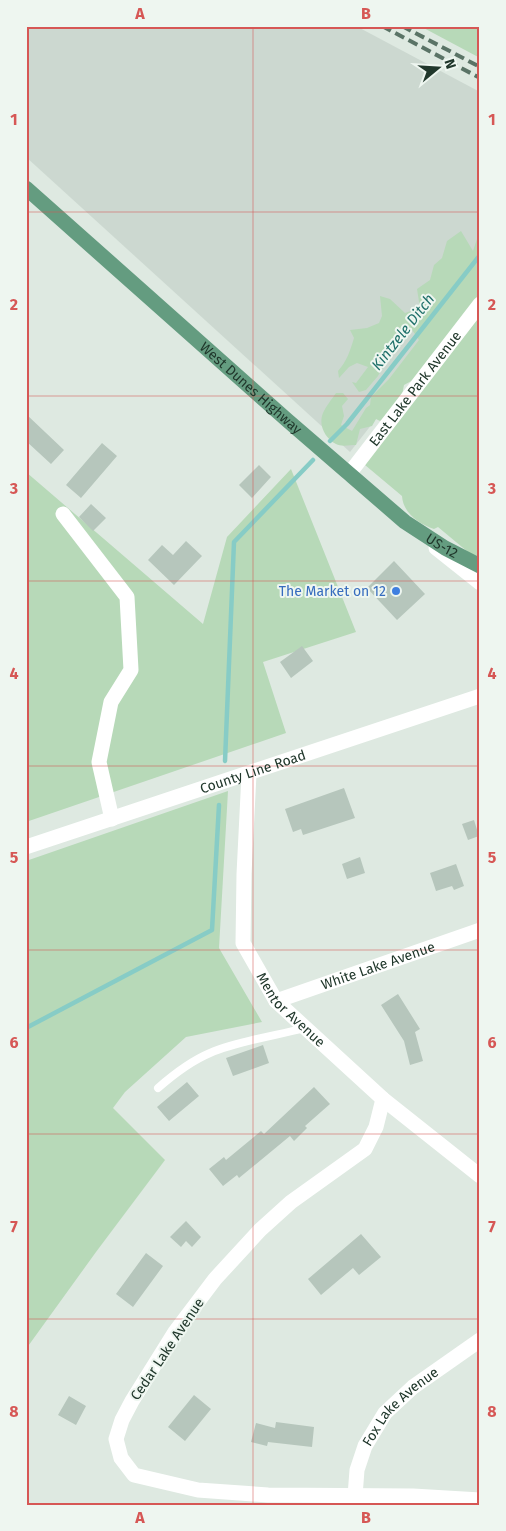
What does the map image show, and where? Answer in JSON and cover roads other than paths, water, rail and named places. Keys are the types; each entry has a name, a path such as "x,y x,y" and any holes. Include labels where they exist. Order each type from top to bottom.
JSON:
{"main road":[{"name":"West Dunes Highway","path":"26,188 405,522"},
{"name":"US-12","path":"405,522 445,548 480,566"}],"street":[{"name":"East Lake Park Avenue","path":"349,474 480,304"},
{"path":"64,514 127,597 131,670 111,702 99,762 112,819"},
{"name":"West Dunes Highway","path":"405,522 480,583"},
{"name":"County Line Road","path":"26,847 480,696"},
{"name":"Mentor Avenue","path":"249,774 243,943 276,1001 383,1099 480,1176"},
{"name":"White Lake Avenue","path":"276,1001 480,930"},
{"name":"Cedar Lake Avenue","path":"383,1099 376,1127 365,1149 291,1202 260,1230 215,1279 175,1332 148,1374 122,1420 116,1439 121,1458 125,1466 134,1475 198,1490 233,1494 413,1496 480,1500"},
{"name":"Fox Lake Avenue","path":"355,1496 357,1470 365,1446 385,1412 426,1377 480,1340"}],"lane":[{"path":"158,1088 188,1065 210,1053 237,1044 305,1028"}],"waterway":[{"name":"Kintzele Ditch","path":"330,441 347,424 480,255"},
{"path":"225,761 234,542 313,460"},
{"path":"26,1028 212,930 219,805"}],"railway":[{"path":"382,26 480,78"},
{"path":"402,26 480,67"}],"place":[{"name":"The Market on 12","path":"396,591"}]}
